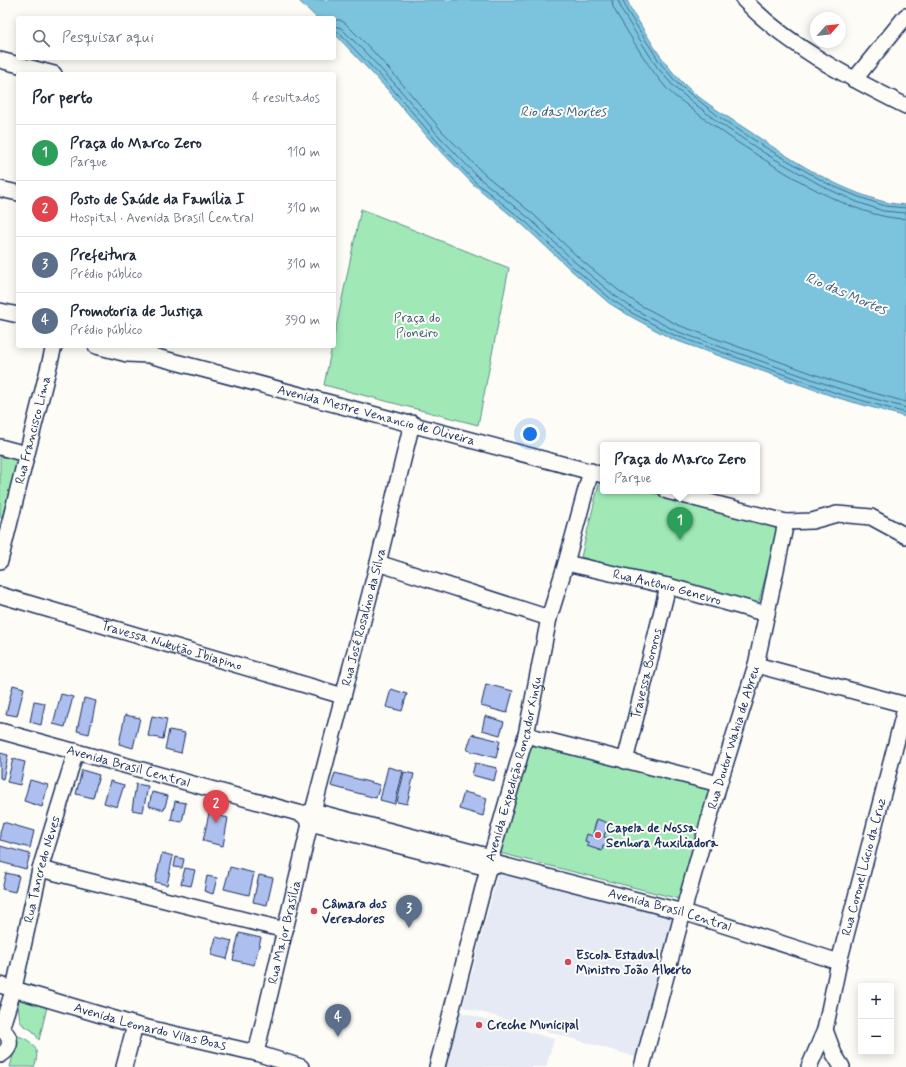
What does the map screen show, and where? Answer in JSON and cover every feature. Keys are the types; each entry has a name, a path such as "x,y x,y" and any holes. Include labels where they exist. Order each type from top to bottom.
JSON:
{"street":[{"path":"744,0 753,9 807,52 854,80 906,106"},
{"path":"854,80 906,16"},
{"path":"0,60 46,72"},
{"path":"0,189 16,193"},
{"path":"0,311 16,315"},
{"path":"0,321 16,325"},
{"name":"Rua Francisco Lima","path":"0,561 4,528 26,454 53,348"},
{"name":"Avenida Mestre Venancio de Oliveira","path":"119,348 130,349 597,473"},
{"name":"Rua José Rosalino da Silva","path":"309,816 343,696 378,563 412,423"},
{"path":"0,447 26,454"},
{"name":"Avenida Expedição Roncador Xingu","path":"437,1067 526,735 549,618 597,473"},
{"path":"679,494 786,522 812,521 837,514 871,517 906,536"},
{"name":"Rua Doutor Wahia de Abreu","path":"642,1067 719,784 756,665 786,522"},
{"path":"378,563 549,618"},
{"name":"Rua Antônio Genevro","path":"566,563 668,586 767,614"},
{"name":"Travessa Bororos","path":"625,761 668,586"},
{"name":"Travessa Nukutão Ibiapino","path":"0,595 343,696"},
{"path":"756,665 906,705"},
{"name":"Rua Coronel Lúcio da Cruz","path":"809,1067 824,1030 839,962 906,705"},
{"name":"Avenida Brasil Central","path":"0,731 309,816 683,912 839,962"},
{"path":"526,735 719,784"},
{"name":"Rua Tancredo Neves","path":"0,1029 7,987 40,869 76,751"},
{"name":"Rua Major Brasília","path":"256,1054 285,930 309,816"},
{"path":"40,869 285,930"},
{"name":"Avenida Leonardo Vilas Boas","path":"7,987 135,1025 256,1054 301,1067"},
{"path":"124,1067 135,1025"},
{"path":"0,1029 8,1034 10,1043 6,1051 0,1055"},
{"path":"824,1030 834,1054 842,1067"}],"shaded area":[{"name":"Escola Estadual Ministro João Alberto","path":"500,865 673,917 636,1057 463,1007"},
{"name":"Creche Municipal","path":"457,1011 554,1039 546,1067 442,1067"}],"green space":[{"name":"Praça do Pioneiro","path":"361,209 509,268 478,425 324,385 332,348 336,348 336,328"},
{"path":"0,455 18,460 2,518 0,517"},
{"path":"600,480 600,494 656,494 780,524 757,608 581,557"},
{"path":"530,739 712,787 683,900 500,853"},
{"path":"17,997 47,1007 39,1040 33,1031 23,1025 20,1021"},
{"path":"18,1036 24,1038 35,1047 37,1056 34,1067 10,1067"}],"water":[{"name":"Rio das Mortes","path":"298,0 627,0 648,37 666,64 688,88 704,100 779,151 830,181 866,196 888,203 906,205 906,417 835,397 672,339 609,303 524,226 473,184 431,141 388,90 336,35 336,16 315,16"}],"building":[{"path":"486,684 513,691 507,713 481,706"},
{"path":"13,685 24,688 17,716 6,714"},
{"path":"391,689 407,694 402,711 386,707"},
{"path":"61,694 73,697 65,727 53,724"},
{"path":"84,698 96,701 89,734 77,731"},
{"path":"34,701 45,703 41,725 30,722"},
{"path":"125,715 140,718 133,748 119,744"},
{"path":"152,716 167,719 163,739 148,736"},
{"path":"485,716 504,722 500,735 482,730"},
{"path":"169,730 185,733 181,753 165,749"},
{"path":"472,734 500,741 496,758 467,750"},
{"path":"0,753 8,755 3,779 0,778"},
{"path":"13,759 25,762 20,785 7,782"},
{"path":"475,763 497,768 494,781 472,775"},
{"path":"388,767 403,771 395,804 380,800"},
{"path":"82,770 99,775 93,798 76,794"},
{"path":"404,772 414,774 407,804 397,802"},
{"path":"335,773 380,785 376,798 331,786"},
{"path":"30,780 48,785 42,807 24,801"},
{"path":"110,781 124,785 117,807 104,803"},
{"path":"136,784 148,786 143,812 132,810"},
{"path":"152,792 168,796 164,810 149,806"},
{"path":"464,792 487,798 483,816 459,809"},
{"path":"175,801 186,803 182,822 171,820"},
{"path":"209,813 228,818 223,846 203,841"},
{"name":"Capela de Nossa Senhora Auxiliadora","path":"597,819 608,823 604,837 612,839 610,848 603,846 602,851 587,846 588,842 585,841 587,834 592,836"},
{"path":"3,822 34,831 30,848 0,840"},
{"path":"0,846 30,854 26,869 0,862"},
{"path":"162,853 173,856 167,885 155,882"},
{"path":"176,857 184,859 182,868 174,867"},
{"path":"230,867 254,873 249,895 224,889"},
{"path":"185,868 195,870 191,886 181,884"},
{"path":"6,873 19,876 15,892 2,889"},
{"path":"259,875 273,878 267,905 253,902"},
{"path":"207,876 217,878 213,894 204,891"},
{"path":"239,933 261,938 254,965 233,960"},
{"path":"216,937 232,941 227,959 211,955"}],"place":[{"name":"Praça do Marco Zero","path":"680,540"},
{"name":"Posto de Saúde da Família I","path":"216,823"},
{"name":"Capela de Nossa Senhora Auxiliadora","path":"598,835"},
{"name":"Câmara dos Vereadores","path":"314,911"},
{"name":"Prefeitura","path":"409,928"},
{"name":"Escola Estadual Ministro João Alberto","path":"568,962"},
{"name":"Creche Municipal","path":"479,1025"},
{"name":"Promotoria de Justiça","path":"338,1037"}]}
